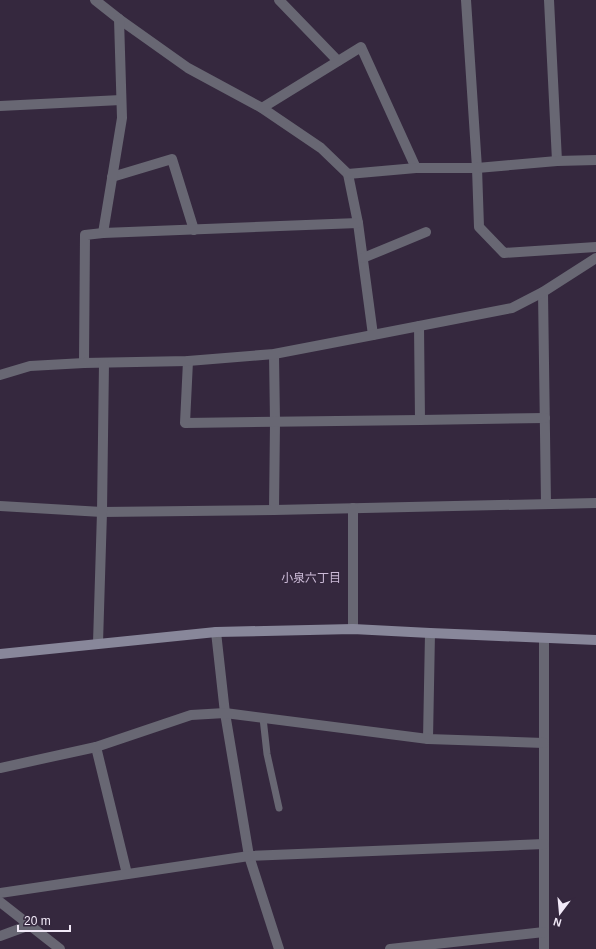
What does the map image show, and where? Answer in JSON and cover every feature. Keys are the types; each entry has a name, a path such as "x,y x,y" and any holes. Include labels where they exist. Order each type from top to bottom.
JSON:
{"street":[{"path":"96,0 119,19 188,68 262,108 321,148 348,174 358,224 373,335"},
{"path":"279,0 338,61"},
{"path":"466,0 477,168 479,227 504,253 596,247"},
{"path":"549,0 557,161"},
{"path":"103,233 122,118 119,19"},
{"path":"262,108 361,47 416,168"},
{"path":"0,106 121,100"},
{"path":"112,177 172,159 194,230"},
{"path":"348,174 416,168 477,168 557,161 596,160"},
{"path":"84,363 85,235 103,233 358,224"},
{"path":"363,258 426,232"},
{"path":"0,375 30,366 84,363 188,361 274,354 512,308 543,292 596,258"},
{"path":"543,292 546,504"},
{"path":"419,326 420,420"},
{"path":"274,354 274,510"},
{"path":"188,361 185,423 545,418"},
{"path":"98,643 104,363"},
{"path":"0,506 102,512 596,503"},
{"path":"353,508 353,629"},
{"path":"0,654 216,632 353,629 596,640"},
{"path":"216,632 225,713 249,856 279,949"},
{"path":"428,739 430,633"},
{"path":"544,638 544,949"},
{"path":"0,768 96,747 191,715 225,713 428,739 544,744"},
{"path":"96,747 127,874"},
{"path":"0,893 249,856 544,844"},
{"path":"0,902 60,949"},
{"path":"0,936 30,926"},
{"path":"390,949 544,932"}],"lane":[{"path":"263,718 267,754 279,808"}],"district":[{"name":"小泉六丁目","path":"311,578"}]}
